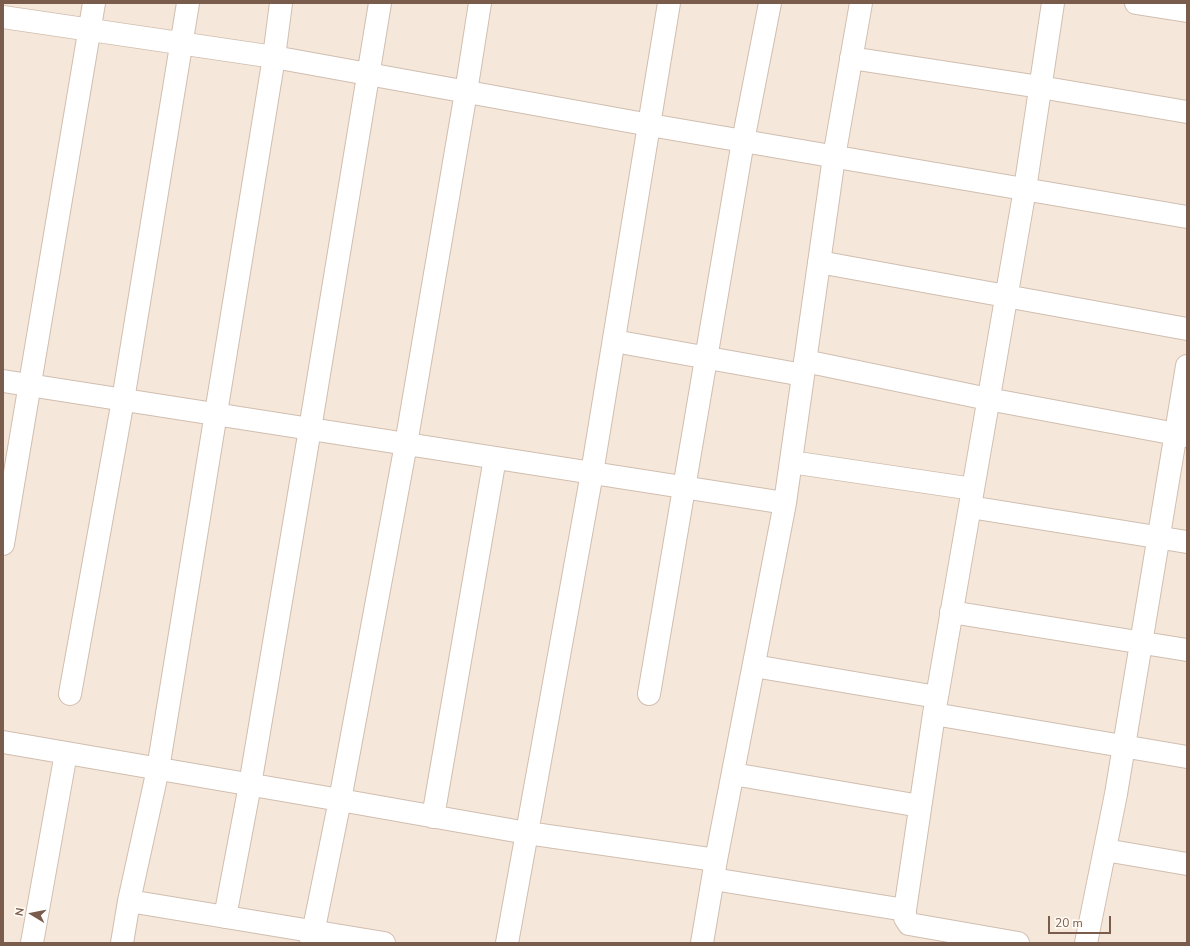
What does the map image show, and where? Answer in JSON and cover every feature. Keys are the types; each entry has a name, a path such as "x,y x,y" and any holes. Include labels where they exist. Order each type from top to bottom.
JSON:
{"street":[{"path":"3,544 88,30 94,3"},
{"path":"70,694 123,400 188,3"},
{"path":"122,943 129,901 158,769 274,57 281,3"},
{"path":"225,917 250,785 380,3"},
{"path":"312,937 340,800 406,444 480,3"},
{"path":"507,943 592,473 669,3"},
{"path":"649,694 743,141 770,3"},
{"path":"702,943 714,870 785,503 834,157 861,3"},
{"path":"1018,943 909,924 905,918 905,910 935,705 1025,190 1053,3"},
{"path":"1136,3 1187,11"},
{"path":"4,16 88,30 274,57 650,125 1187,217"},
{"path":"851,58 1040,86 1187,112"},
{"path":"819,262 1187,329"},
{"path":"614,341 707,357 804,368 988,399 1181,435"},
{"path":"1086,943 1124,746 1159,537 1181,435 1187,366"},
{"path":"3,381 785,503"},
{"path":"433,816 495,458"},
{"path":"790,462 1187,542"},
{"path":"951,612 1187,650"},
{"path":"754,666 1124,746 1187,756"},
{"path":"3,742 527,833 905,910"},
{"path":"32,943 66,753"},
{"path":"733,774 920,806"},
{"path":"1105,850 1187,864"},
{"path":"129,901 225,917 312,937 384,943"}],"shaded area":[{"path":"3,3 1187,3 1187,943 3,943"}]}
